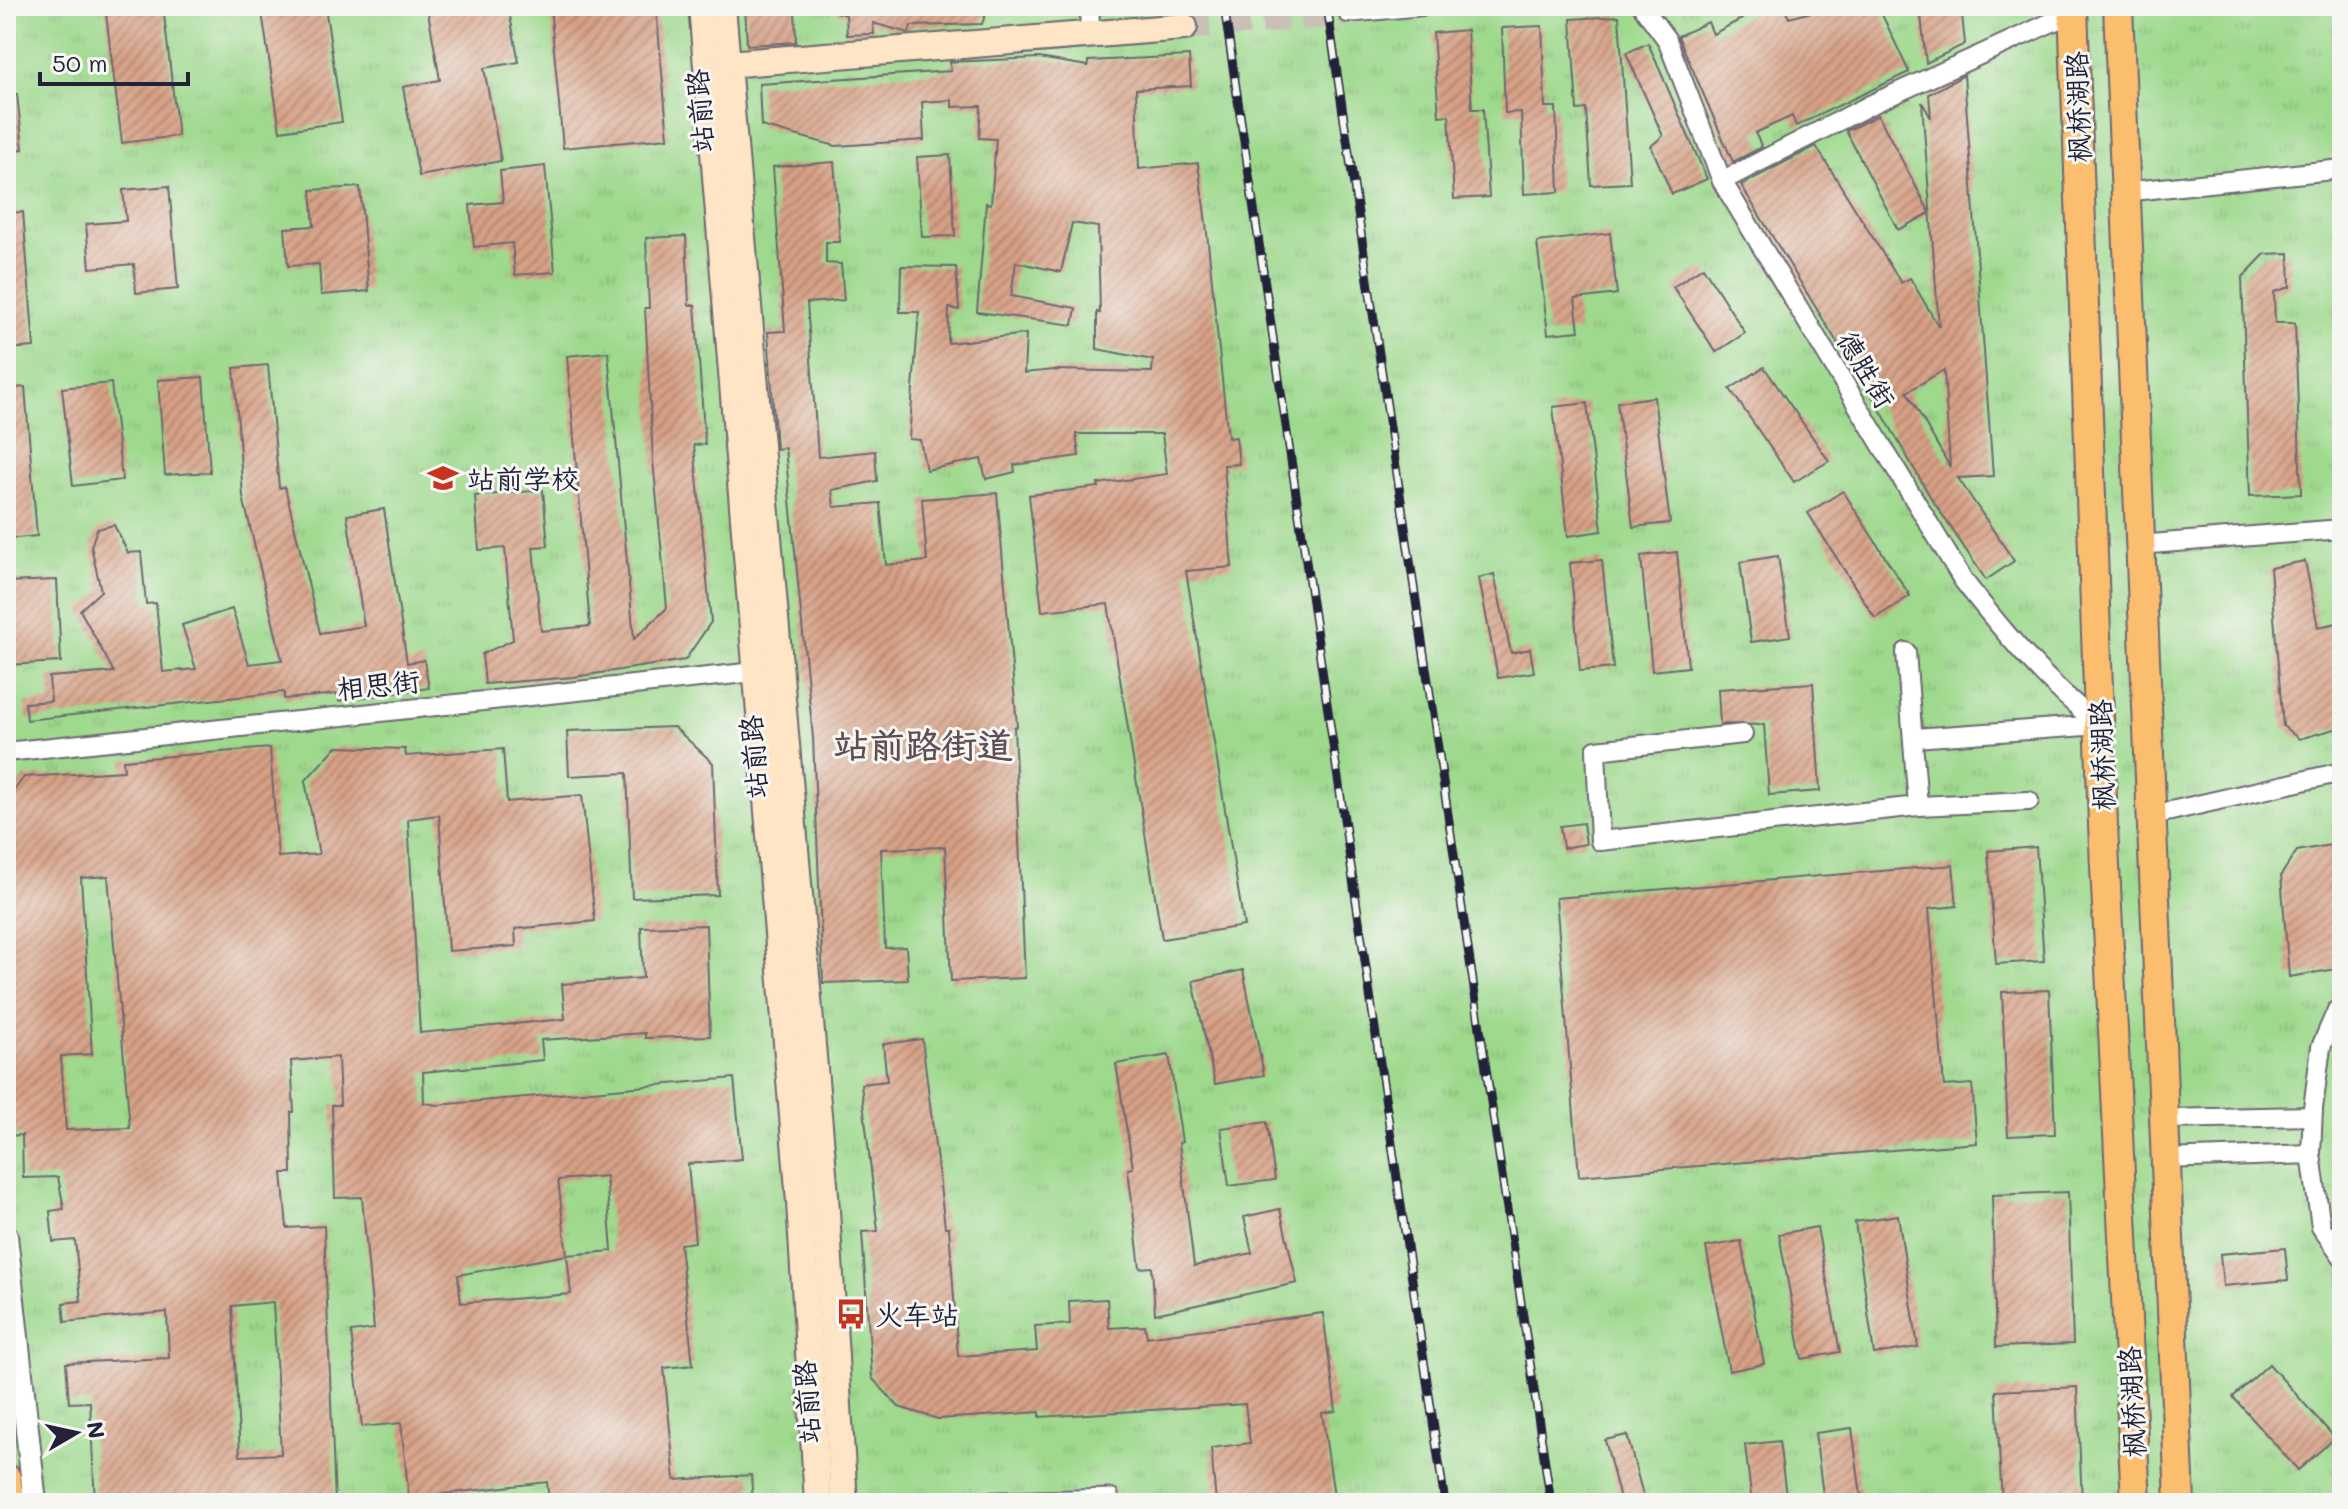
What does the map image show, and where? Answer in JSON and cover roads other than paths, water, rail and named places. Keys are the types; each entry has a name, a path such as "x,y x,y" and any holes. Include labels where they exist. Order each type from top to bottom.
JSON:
{"main road":[{"name":"站前路","path":"702,6 800,1202 836,1502"},
{"name":"站前路","path":"722,6 825,1195 836,1502"},
{"name":"枫桥湖路","path":"2118,6 2123,192 2180,1503"},
{"name":"枫桥湖路","path":"2073,9 2100,725 2136,1503"},
{"path":"727,64 1184,27"},
{"path":"6,1478 10,1503"}],"street":[{"path":"1089,34 1090,6"},
{"path":"1348,13 1422,6"},
{"name":"德胜街","path":"1642,6 1667,40 1722,181 1963,580 2058,692 2100,725"},
{"path":"1722,181 1870,105 2073,9"},
{"path":"2123,192 2342,169"},
{"path":"2138,545 2342,529"},
{"path":"1906,652 1918,806"},
{"name":"相思街","path":"6,752 755,672"},
{"path":"1914,738 2100,725"},
{"path":"1743,734 1596,750 1600,841 1918,806 2029,801"},
{"path":"2149,816 2342,772"},
{"path":"2163,1119 2312,1116 2321,1047 2337,1010 2342,1009"},
{"path":"2313,1109 2311,1154 2321,1227 2342,1256"},
{"path":"2164,1159 2311,1154"},
{"path":"6,1236 35,1503"}],"lane":[{"path":"836,1502 928,1502 1113,1494 1113,1503"}],"tunnel":[{"path":"1184,27 1348,13"}],"railway":[{"path":"1224,6 1445,1503"},
{"path":"1327,6 1551,1503"}],"place":[{"name":"站前学校","path":"443,478"},
{"name":"火车站","path":"851,1314"}],"district":[{"name":"站前路街道","path":"923,743"}]}
